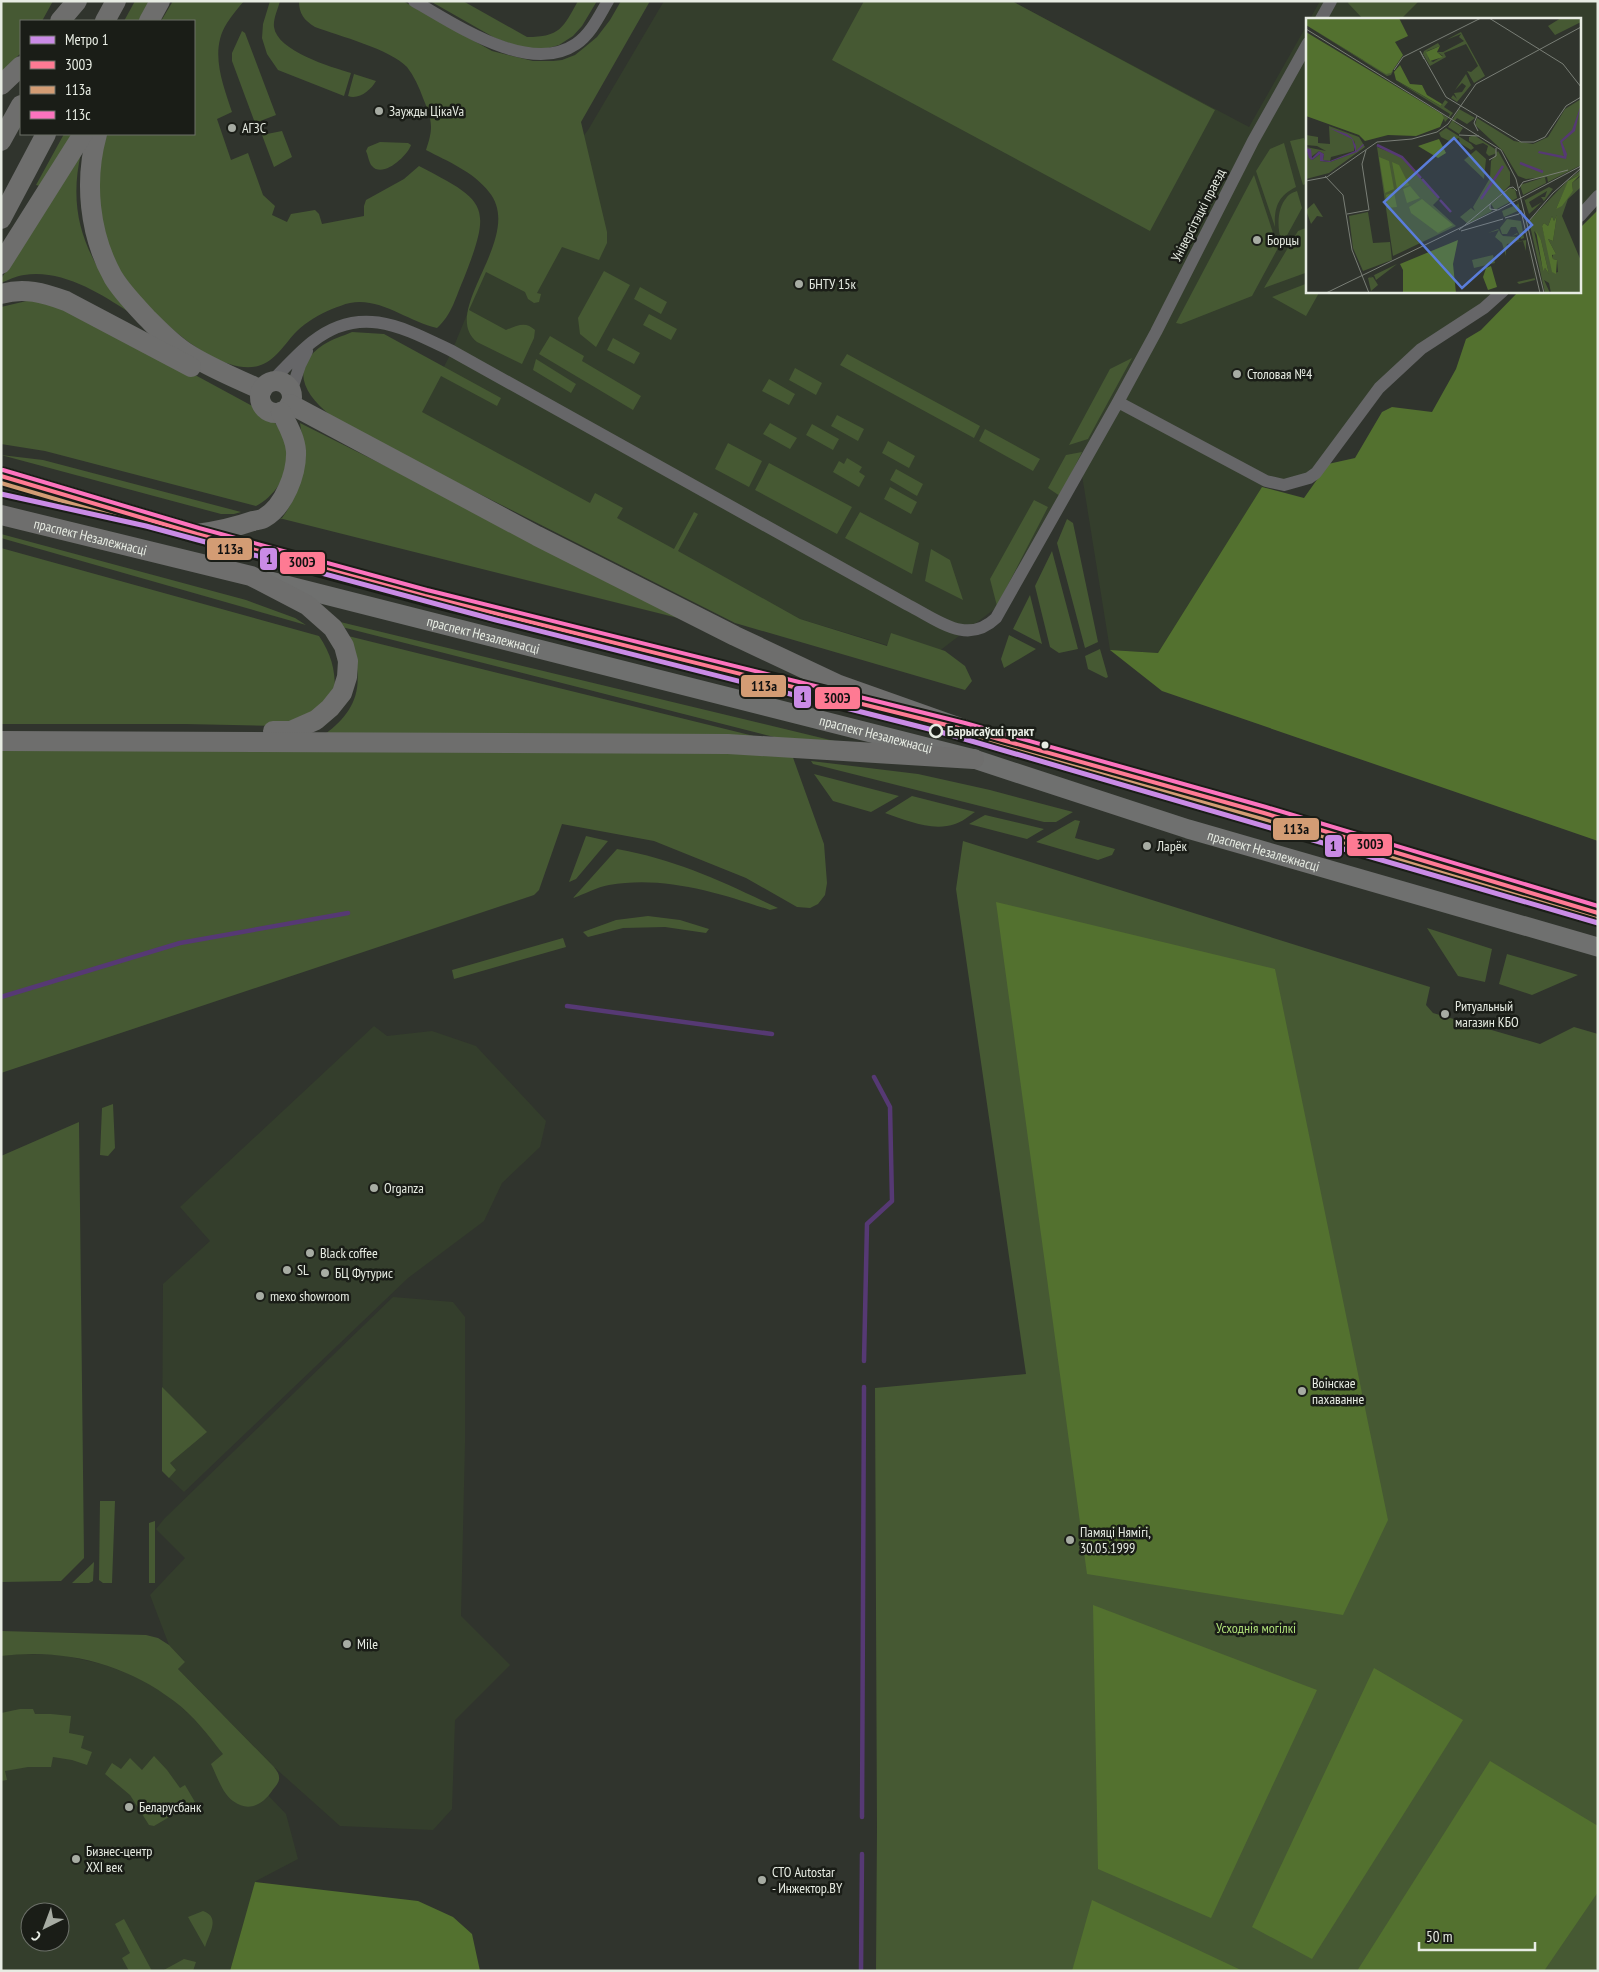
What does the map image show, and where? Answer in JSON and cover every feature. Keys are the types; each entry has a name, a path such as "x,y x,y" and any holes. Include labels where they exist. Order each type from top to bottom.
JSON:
{"highway":[{"path":"61,20 78,1"},
{"path":"68,20 78,1"},
{"path":"106,20 116,1"},
{"path":"150,20 160,1"},
{"path":"1,85 20,67"},
{"path":"1,141 20,107"},
{"path":"1,220 45,135"},
{"path":"1,264 82,135"},
{"path":"97,135 90,173 91,205 95,231 103,257 114,279 157,328 188,354 264,391 283,383 296,450 295,466 290,484 282,499 263,519 225,531 197,534"},
{"path":"1,294 23,290 43,293 66,301 264,391"},
{"path":"264,391 269,411 287,403"},
{"path":"287,403 536,536 735,636 839,685 963,729"},
{"name":"праспект Незалежнасці","path":"1,476 197,534"},
{"name":"праспект Незалежнасці","path":"1,515 252,576"},
{"path":"1,732 291,731 316,720 330,708 342,693 347,676 348,661 344,646 333,628 307,605 252,576"},
{"path":"1,741 728,744 974,759"}],"main road":[{"name":"праспект Незалежнасці","path":"197,534 425,596 963,729 1264,813 1598,913"},
{"name":"праспект Незалежнасці","path":"252,576 974,759 1188,829 1598,947"}],"street":[{"path":"414,1 491,43 511,50 544,54 561,51 576,44 592,28 608,1"},
{"path":"1322,18 1331,1"},
{"name":"Універсітэцкі праезд","path":"264,391 312,342 323,334 361,320 400,328 452,351 908,605 948,625 966,631 980,629 996,618 1118,402 1156,332 1252,141 1306,46"},
{"path":"1582,214 1598,196"},
{"path":"1118,402 1266,481 1284,485 1298,482 1316,473 1386,381 1422,349 1484,308 1502,292"},
{"path":"287,403 300,365 312,342"}],"shaded area":[{"path":"664,1 1012,1 1249,127 1306,27 1306,292 1502,292 1379,388 1316,473 1284,485 1266,481 1158,653 1110,650 1081,469 1005,601 930,658 800,619 421,412 452,351 490,258 588,130"},
{"path":"1320,1 1598,1 1598,196 1582,214 1582,18 1311,18"},
{"path":"374,1026 387,1036 432,1031 476,1046 546,1121 540,1147 502,1183 484,1221 408,1278 184,1492 162,1471 163,1284 210,1241 180,1207"},
{"path":"393,1297 453,1302 465,1317 465,1443 461,1616 510,1665 455,1720 452,1809 433,1830 340,1826 274,1767 178,1669 185,1662 169,1645 150,1595 185,1558 156,1529 164,1519"},
{"path":"18,1654 62,1655 102,1664 141,1678 175,1701 202,1726 286,1814 298,1859 256,1881 230,1971 1,1971 1,1656"}],"green space":[{"path":"1,1 53,1 43,20 20,20 20,54 1,72"},
{"path":"135,1 150,1 140,20 125,20"},
{"path":"173,1 244,1 227,23 219,45 219,68 232,112 217,119 231,160 248,153 263,195 275,206 272,215 287,222 291,214 315,210 319,214 322,224 364,216 366,200 404,179 419,166 470,197 478,207 480,219 479,234 453,305 437,328 384,307 361,302 350,303 327,311 309,321 297,331 270,361 258,366 238,366 215,358 192,344 168,326 147,304 128,282 114,261 106,243 97,200 97,179 102,135 195,135 195,20 162,20"},
{"path":"270,1 280,1 274,27 277,36 284,43 306,57 351,73 344,96 278,70 267,54 262,38 263,24"},
{"path":"299,1 403,1 492,51 533,61 553,61 575,55 597,37 621,1 650,1 581,122 607,232 607,243 599,260 562,247 537,293 541,294 539,302 534,303 528,299 525,292 486,272 469,310 506,330 518,325 525,325 535,330 534,338 522,364 477,342 468,328 468,312 473,293 491,251 497,230 498,210 489,192 468,173 426,150 431,129 430,118 418,86 407,67 389,54 315,27 303,16"},
{"path":"430,1 463,1 527,37 538,37 554,33 559,29 578,1 597,1 582,26 573,36 559,45 530,51 495,38"},
{"path":"864,1 1012,1 1215,110 1150,231 832,60"},
{"path":"1349,1 1419,1 1402,18 1362,18 1348,3"},
{"path":"242,31 245,33 276,115 255,123 232,61 232,53"},
{"path":"354,74 376,81 364,93 352,97 348,96"},
{"path":"282,131 292,157 274,167 262,135"},
{"path":"63,135 74,135 40,186 36,185"},
{"path":"1304,138 1306,144 1306,184 1303,185 1290,141"},
{"path":"380,142 408,143 411,145 400,159 382,170 371,165 366,151 368,147"},
{"path":"1284,143 1296,187 1285,194 1278,203 1275,214 1275,227 1256,171 1270,149"},
{"path":"81,153 77,177 77,199 79,219 84,238 92,257 115,294 129,312 93,290 66,279 38,274 15,277 1,283 1,279"},
{"path":"1254,175 1278,248 1252,296 1181,324 1176,323"},
{"path":"1297,191 1302,208 1285,239 1281,240 1279,224 1281,207 1288,196"},
{"path":"1598,210 1598,841 1162,691 1110,650 1158,653 1262,487 1304,498 1328,464 1355,458 1382,412 1392,407 1432,412 1456,369 1466,339 1481,330 1518,292 1582,292 1582,226"},
{"path":"1306,228 1306,273 1264,288 1298,231"},
{"path":"604,271 630,285 596,347 580,334 578,318"},
{"path":"1306,284 1306,292 1319,292 1306,316 1272,297"},
{"path":"640,287 667,302 661,314 634,299"},
{"path":"35,299 49,300 125,337 269,415 277,425 287,444 288,453 286,472 276,488 256,506 45,451 1,444 1,307"},
{"path":"649,314 677,329 671,340 643,325"},
{"path":"352,332 384,334 501,398 497,406 441,376 422,412 590,503 595,493 623,508 617,518 674,549 694,512 698,514 678,551 800,619 887,646 891,633 945,651 965,666 972,681 965,690 735,623 440,474 330,415 307,390 303,372 312,354 323,345"},
{"path":"550,336 584,356 582,361 641,396 633,410 539,354"},
{"path":"613,338 640,353 634,364 607,350"},
{"path":"847,354 980,426 974,438 840,365"},
{"path":"1132,358 1088,439 1069,445 1110,369"},
{"path":"536,359 576,384 571,393 533,370"},
{"path":"795,368 822,383 816,395 789,380"},
{"path":"769,379 795,394 789,405 762,391"},
{"path":"837,415 864,429 858,441 831,426"},
{"path":"300,423 698,623 279,518 282,518 295,495 302,472 303,448"},
{"path":"770,423 797,438 790,449 763,434"},
{"path":"812,424 839,439 833,450 806,435"},
{"path":"985,429 1040,459 1033,471 979,441"},
{"path":"888,441 915,456 909,468 882,453"},
{"path":"728,443 762,461 749,487 715,469"},
{"path":"1082,452 1060,496 1048,488 1066,455"},
{"path":"1,455 43,460 241,512 221,514"},
{"path":"847,458 862,467 859,472 865,476 859,487 833,472 839,461 844,464"},
{"path":"769,463 852,507 837,534 755,490"},
{"path":"896,469 923,484 917,496 890,480"},
{"path":"890,487 917,502 911,514 884,499"},
{"path":"1034,500 1048,507 997,606 990,579"},
{"path":"860,512 919,543 912,574 845,538"},
{"path":"1067,519 1073,523 1098,642 1085,648 1057,543"},
{"path":"1,534 246,600 295,618 306,625 1,538"},
{"path":"1,548 319,636 332,662 335,690 312,714 278,726 1,724"},
{"path":"931,549 950,560 963,600 925,581"},
{"path":"1052,551 1078,649 1059,653 1050,647 1035,586"},
{"path":"1030,595 1042,644 1013,629"},
{"path":"332,620 855,746 790,741 338,626"},
{"path":"344,635 786,744 325,734 346,714 355,698 357,689 357,668"},
{"path":"1009,635 1036,649 1004,668 1001,659"},
{"path":"1100,649 1108,677 1106,678 1088,669 1085,656"},
{"path":"1,748 791,752 824,844 827,883 825,895 818,904 810,908 797,907 746,878 654,841 562,824 539,890 534,895 1,1073"},
{"path":"811,761 918,774 990,790 1073,812 1056,822 1044,822 813,764"},
{"path":"814,774 899,796 871,812 833,801"},
{"path":"912,796 975,812 958,823 937,827 910,822 885,813"},
{"path":"985,815 1044,829 1027,839 969,824"},
{"path":"1075,820 1080,821 1075,838 1115,849 1112,855 1098,860 1036,842"},
{"path":"586,836 608,841 576,879 569,882"},
{"name":"Усходнія могілкі","path":"963,841 1430,987 1426,1005 1433,1013 1540,1044 1574,1027 1598,1034 1598,1967 1595,1971 876,1971 875,1388 1026,1374 956,889"},
{"path":"617,849 660,859 700,873 778,908 770,910 691,887 650,882 609,885 573,898"},
{"path":"996,902 1275,969 1388,1520 1343,1615 1087,1574"},
{"path":"648,916 680,920 709,929 706,933 665,927 623,928 588,937 583,932 616,920"},
{"path":"1427,928 1492,949 1485,982 1458,976"},
{"path":"563,938 566,947 454,979 452,970"},
{"path":"1507,954 1578,975 1532,995 1499,984"},
{"path":"113,1104 115,1148 108,1156 100,1155 102,1108"},
{"path":"79,1122 84,1558 61,1581 1,1582 1,1156"},
{"path":"162,1387 207,1432 170,1463 176,1470 169,1478 162,1471"},
{"path":"100,1501 115,1501 112,1583 103,1583 99,1580"},
{"path":"155,1521 155,1583 149,1583 149,1523"},
{"path":"94,1562 93,1581 89,1583 72,1583"},
{"path":"1093,1605 1317,1690 1211,1918 1098,1869"},
{"path":"1,1631 146,1635 158,1638 169,1645 185,1662 178,1669 274,1767 279,1776 278,1783 260,1803 250,1807 239,1805 226,1794 211,1764 223,1754 194,1719 174,1701 135,1677 92,1661 47,1654 1,1656"},
{"path":"1374,1668 1463,1720 1312,1959 1252,1927"},
{"path":"20,1709 33,1709 35,1714 71,1716 69,1733 84,1736 81,1748 92,1752 87,1765 53,1757 51,1767 28,1767 5,1771 7,1780 1,1781 1,1713"},
{"path":"154,1756 180,1788 185,1785 195,1802 154,1826 149,1825 130,1795 105,1774 112,1763 121,1769 130,1758 142,1770"},
{"path":"1490,1761 1598,1826 1598,1892 1544,1971 1357,1971"},
{"path":"255,1882 418,1901 453,1917 472,1934 480,1971 230,1971"},
{"path":"1092,1900 1243,1971 1072,1971"},
{"path":"203,1911 211,1917 213,1922 205,1947 188,1917"},
{"path":"124,1919 152,1971 129,1971 122,1958 130,1953 115,1924"},
{"path":"184,1959 196,1962 193,1971 162,1971"}],"waterway":[{"path":"1,997 180,943 348,913"},
{"path":"567,1006 772,1034"},
{"path":"864,1361 867,1224 892,1201 890,1107 874,1077"},
{"path":"862,1817 864,1387"},
{"path":"861,1971 862,1854"}],"metro line":[{"name":"1","path":"1,494 146,526 496,620 937,731 1598,923"}],"transit line":[{"name":"113с","path":"3,470 199,528 427,590 965,723 1266,807 1598,906"},
{"name":"300Э","path":"1,476 197,534 425,596 963,729 1264,813 1598,913"},
{"name":"113а","path":"1,483 195,540 423,602 961,735 1262,819 1596,919"}],"place":[{"name":"Заужды ЦікаVа","path":"379,111"},
{"name":"АГЗС","path":"232,128"},
{"name":"Борцы","path":"1257,240"},
{"name":"БНТУ 15к","path":"799,284"},
{"name":"Столовая №4","path":"1237,374"},
{"name":"Барысаўскі тракт","path":"936,731"},
{"name":"Ларёк","path":"1147,846"},
{"name":"Ритуальный магазин КБО","path":"1445,1014"},
{"name":"Organza","path":"374,1188"},
{"name":"Black coffee","path":"310,1253"},
{"name":"SL","path":"287,1270"},
{"name":"БЦ Футурис","path":"325,1273"},
{"name":"mexo showroom","path":"260,1296"},
{"name":"Воінскае пахаванне","path":"1302,1391"},
{"name":"Памяці Нямігі, 30.05.1999","path":"1070,1540"},
{"name":"Mile","path":"347,1644"},
{"name":"Беларусбанк","path":"129,1807"},
{"name":"Бизнес-центр XXI век","path":"76,1859"},
{"name":"СТО Autostar - Инжектор.BY","path":"762,1880"}]}
